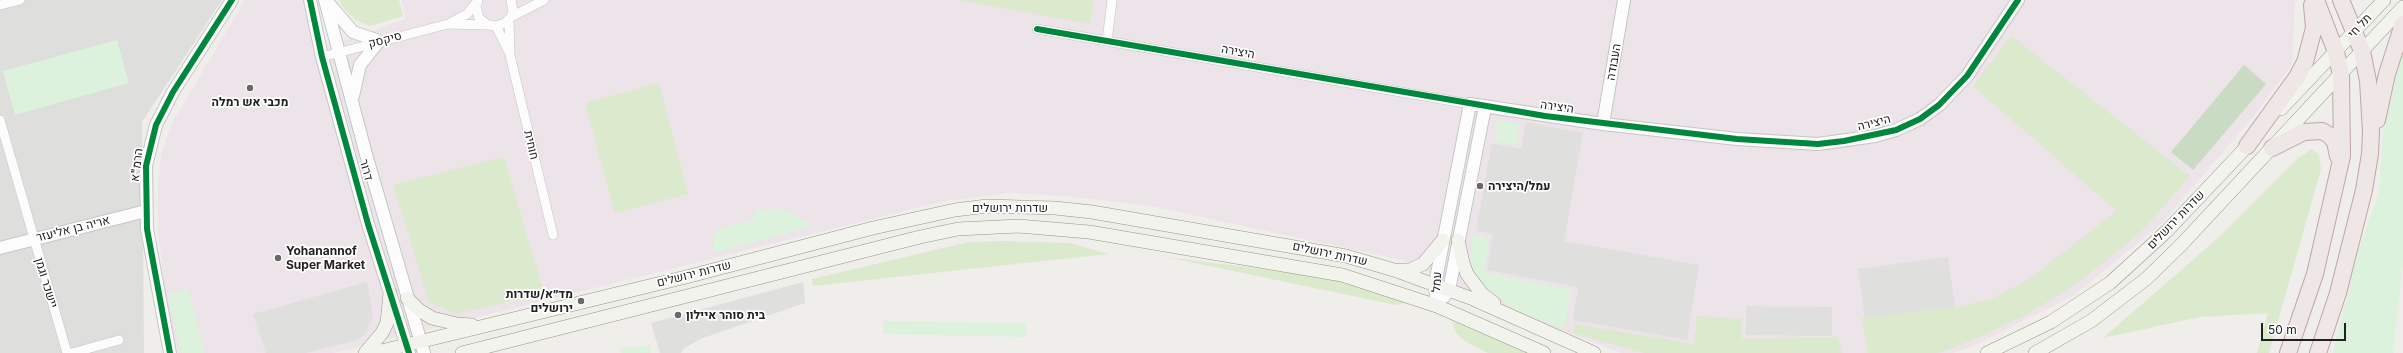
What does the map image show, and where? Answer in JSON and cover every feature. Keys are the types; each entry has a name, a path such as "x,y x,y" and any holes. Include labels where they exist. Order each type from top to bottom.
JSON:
{"highway":[{"path":"2247,146 2297,77 2306,62 2314,28 2311,0"},
{"path":"2288,353 2315,274 2339,176 2343,128 2341,76 2336,52 2316,0"},
{"path":"2341,0 2362,51 2368,81 2371,132 2368,169"},
{"path":"2318,353 2338,293 2368,169 2380,104 2403,24"},
{"path":"2272,148 2304,132 2322,131 2330,135 2335,142 2339,176"}],"main road":[{"name":"תל חי","path":"2336,52 2384,0"},
{"name":"תל חי","path":"2362,51 2403,7"},
{"name":"שדרות ירושלים","path":"2035,353 2091,322 2146,278 2181,245 2341,76 2362,51"},
{"name":"שדרות ירושלים","path":"1987,353 2051,322 2110,283 2167,231 2336,52"},
{"name":"שדרות ירושלים","path":"373,353 422,347 481,325 686,277 880,226 955,210 987,206 1055,208 1092,212 1308,248 1346,256 1394,270 1434,284 1594,353"},
{"name":"שדרות ירושלים","path":"465,352 877,247 958,229 988,226 1046,228 1089,232 1305,268 1376,285 1437,306 1544,353"},
{"path":"1394,270 1403,271 1417,268 1428,260 1443,240"},
{"path":"1458,240 1462,263 1473,284 1482,294 1513,317"},
{"path":"365,353 374,345 385,328 389,314 390,293"},
{"path":"407,298 419,310 432,318 456,324 481,325"}],"street":[{"path":"0,6 20,0"},
{"name":"הרמ\"א","path":"170,353 147,229 146,166 156,125 173,92 232,0"},
{"name":"דרור","path":"310,0 322,57 407,349"},
{"path":"325,0 353,32 379,41 360,65 354,88 353,105"},
{"name":"דרור","path":"325,0 353,105 422,347"},
{"name":"חוחית","path":"512,0 513,11 510,18 510,55 553,235"},
{"path":"492,25 510,18 544,0"},
{"path":"1107,41 1112,0"},
{"name":"העבודה","path":"1603,124 1624,0"},
{"name":"היצירה","path":"1037,29 1485,107 1603,124 1737,139 1818,144 1844,141 1896,130 1920,119 1954,91 1974,66 2018,0"},
{"name":"סיקסק","path":"322,57 448,24 467,14 477,1"},
{"name":"חוחית","path":"477,1 477,13 492,25 510,55"},
{"name":"סיקסק","path":"448,24 492,25"},
{"name":"עמל","path":"1437,306 1434,284 1470,104"},
{"name":"עמל","path":"1437,306 1449,290 1485,107"},
{"name":"יישכר וגמן","path":"0,121 67,353"},
{"name":"אריה בן אליעזר","path":"0,248 146,211"},
{"path":"72,353 119,340"}],"shaded area":[{"path":"0,0 222,0 142,122 144,353 0,353"},
{"path":"245,0 304,0 313,52 405,19 402,0 2295,0 2292,65 2252,118 2160,225 2073,296 1973,346 1952,353 1621,353 1499,307 1402,260 1151,206 1065,196 1009,193 944,201 333,353 178,353 168,316 158,231 158,186 161,156 171,125"},
{"path":"1526,122 1583,133 1564,241 1699,265 1687,340 1573,320 1578,287 1487,270 1493,234 1476,231 1492,143 1521,149"},
{"path":"1948,257 1955,307 1865,318 1858,269"},
{"path":"367,282 373,316 365,334 357,340 306,353 266,353 253,314"},
{"path":"803,282 805,303 703,338 684,348 681,353 660,353 651,323"},
{"path":"1746,306 1832,307 1832,336 1746,335"}],"green space":[{"path":"339,0 399,0 403,16 370,26 356,20 345,10"},
{"path":"959,0 1093,0 1090,24"},
{"path":"2011,36 2190,176 2138,235 2080,281 2031,312 1978,338 1938,353 1868,353 1862,318 1963,306 1993,298 2029,279 2117,211 1973,86"},
{"path":"117,40 129,83 15,115 3,71"},
{"path":"2403,51 2403,266 2393,353 2333,353 2359,249 2379,192 2383,132"},
{"path":"2244,65 2266,84 2193,170 2171,152"},
{"path":"659,83 688,194 615,213 585,103"},
{"path":"1497,120 1520,124 1517,145 1494,141"},
{"path":"2312,149 2319,155 2321,169 2269,353 2257,353 2268,313 2200,317 2103,338 2218,238 2298,158"},
{"path":"504,157 544,293 456,314 429,302 393,185"},
{"path":"781,208 813,226 713,253 715,230 754,220 755,211"},
{"path":"1473,234 1489,238 1484,272 1571,290 1564,329 1514,310 1481,282 1473,271 1471,260"},
{"path":"1004,241 1070,243 1108,254 813,286 812,279 969,242"},
{"path":"1166,257 1309,275 1352,284 1408,302 1396,305"},
{"path":"188,289 205,353 181,353 168,295"},
{"path":"1697,316 1742,319 1742,339 1838,337 1842,353 1644,353 1573,333 1575,324 1694,344"},
{"path":"883,321 1026,323 1026,337 883,334"},
{"path":"1452,321 1529,353 1488,353 1465,341 1456,333"},
{"path":"651,345 651,353 621,353 620,348"}],"cycle path":[{"path":"170,353 147,229 146,166 156,125 173,92 232,0"},
{"path":"310,0 322,57 368,224 409,353"},
{"path":"1037,29 1545,116 1737,139 1818,144 1844,141 1896,130 1920,119 1939,105 1967,76 2018,0"}],"place":[{"name":"מכבי אש רמלה","path":"250,88"},
{"name":"עמל/היצירה","path":"1480,186"},
{"name":"Yohanannof Super Market","path":"278,258"},
{"name":"מד״א/שדרות ירושלים","path":"581,301"},
{"name":"בית סוהר איילון","path":"678,315"}]}
